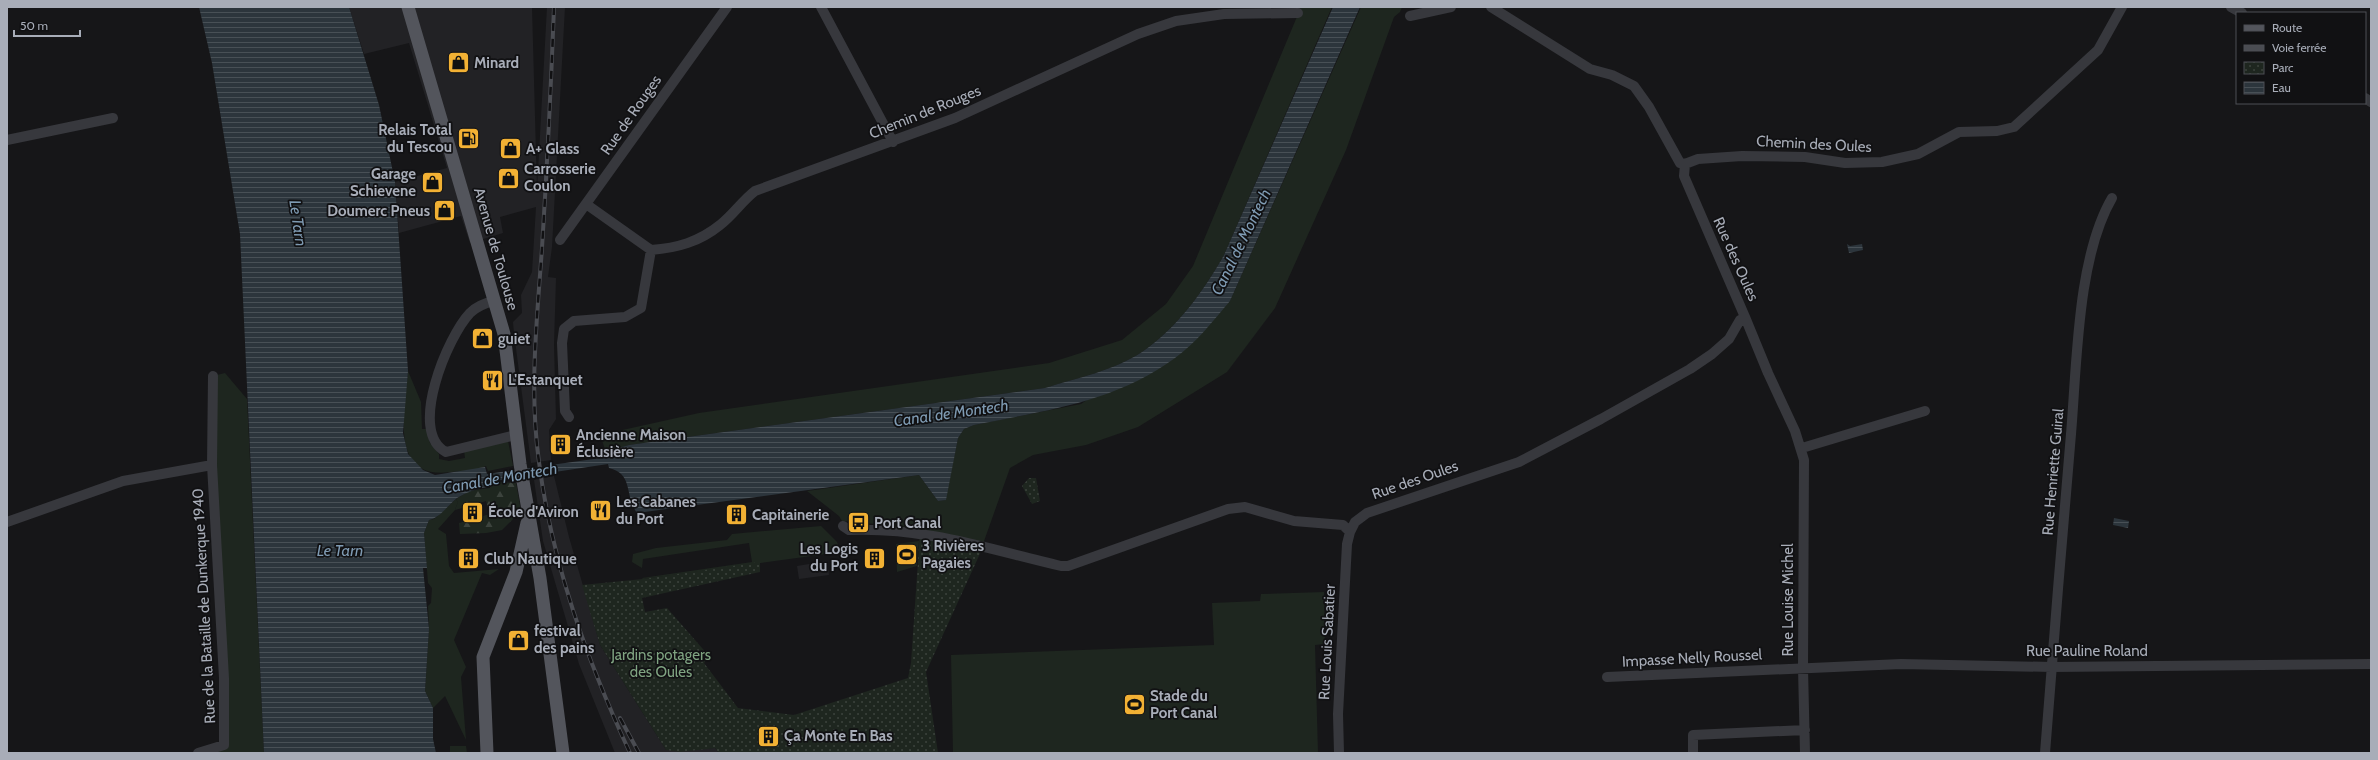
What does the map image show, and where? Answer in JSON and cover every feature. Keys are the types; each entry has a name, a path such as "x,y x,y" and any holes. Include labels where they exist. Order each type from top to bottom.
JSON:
{"main road":[{"name":"Avenue de Toulouse","path":"408,7 504,334 520,464 528,505"},
{"path":"487,753 483,657 525,540 528,505"},
{"path":"528,505 563,753"},
{"path":"512,579 522,571 535,575 541,589"}],"street":[{"name":"Rue de Rouges","path":"560,240 727,7"},
{"path":"821,7 893,142"},
{"path":"1410,16 1451,7"},
{"path":"1491,7 1590,69 1612,75 1634,86 1649,107 1668,145 1680,163 1685,164"},
{"name":"Chemin des Oules","path":"1685,164 1698,158 1742,156 1805,157 1845,163 1882,162 1918,154 1959,132 1997,131 2014,127 2098,50 2122,7"},
{"path":"2231,7 2240,12"},
{"name":"Chemin de Rouges","path":"651,250 683,245 703,237 721,224 741,202 755,191 893,142 955,118 1138,34 1176,21 1224,14 1298,13"},
{"path":"7,140 113,118"},
{"name":"Rue des Oules","path":"1350,532 1355,522 1366,513 1519,462 1601,419 1690,369 1712,354 1729,339 1740,320 1745,317 1684,176 1685,164"},
{"name":"Rue Henriette Guiral","path":"2045,753 2079,341 2087,264 2103,213 2112,198"},
{"path":"569,416 565,412 562,343 564,329 574,321 625,317 642,308 651,250 586,204"},
{"path":"494,301 481,304 471,312 460,325 441,363 430,402 432,434 439,448 446,452 516,435"},
{"name":"Rue Louise Michel","path":"1745,317 1802,448 1804,460 1802,668 1805,753"},
{"name":"Rue de la Bataille de Dunkerque 1940","path":"198,753 224,745 224,678 212,466 214,376"},
{"path":"1802,448 1925,411"},
{"path":"7,522 123,481 212,466"},
{"path":"843,526 849,530 904,530 941,536 1061,566 1068,566 1228,509 1246,507 1294,521 1343,525 1350,532"},
{"name":"Rue Louis Sabatier","path":"1339,753 1338,714 1347,544 1350,532"},
{"name":"Rue Pauline Roland","path":"1802,668 1901,664 2052,667 2371,664"},
{"name":"Impasse Nelly Roussel","path":"1606,677 1802,668"},
{"path":"1693,753 1693,735 1805,730"}],"shaded area":[{"path":"349,7 532,7 537,190 547,7 565,7 552,247 548,277 556,278 554,345 556,419 549,430 551,460 531,463 513,322 522,313 521,295 532,272 536,207 500,217 503,233 470,243 461,216 399,233 395,182 447,168 409,43 364,54"},
{"path":"554,476 569,537 600,645 666,750 715,748 719,753 615,753 579,664 543,541 534,480"},
{"path":"827,561 829,575 799,579 797,566"}],"green space":[{"path":"1301,7 1332,7 1224,255 1189,308 1167,332 1142,352 1131,359 1107,369 1045,388 629,445 606,452 600,435 699,413 1049,363 1122,340 1166,304 1193,266"},
{"path":"1361,7 1402,7 1400,12 1394,17 1346,150 1275,308 1227,372 1138,427 1086,445 1033,455 1010,468 983,544 909,527 842,521 839,516 807,491 919,475 938,501 945,500 958,438 964,429 974,425 1081,404 1230,301"},
{"path":"408,371 421,402 422,429 427,429 430,443 439,454 439,459 449,461 465,458 464,450 508,441 513,466 488,471 486,466 474,470 431,472 417,465 409,454 405,439 404,422"},
{"path":"225,373 247,399 264,753 198,753 224,745 213,376"},
{"path":"1029,478 1036,478 1040,501 1032,504 1022,486"},
{"path":"500,482 516,483 521,511 502,530 486,533 460,534 459,523 490,514 486,501 455,510 458,502 456,499 469,491 490,488 490,484"},
{"path":"456,499 458,502 455,510 438,529 446,534 449,566 454,573 499,569 490,575 482,573 454,640 466,667 461,677 466,740 445,696 433,708 425,691 429,629 428,606 431,603 432,588 428,583 424,533 429,520 434,519"},
{"path":"821,526 837,542 841,552 643,579 642,578 752,562 749,543 643,559 642,568 632,562 633,554 656,548 727,540 732,534"},
{"name":"Jardins potagers des Oules","path":"920,532 983,547 926,672 938,753 719,753 715,748 680,752 666,750 600,645 582,585 643,579 760,562 760,572 642,598 645,612 667,608 709,656 704,663 738,708 794,715 908,678 911,663"},
{"name":"3 Rivières Pagaies","path":"919,541 917,566 897,572 896,544"},
{"name":"Stade du Port Canal","path":"1324,592 1325,644 1315,645 1318,753 953,753 951,655 1214,645 1212,603 1260,601 1261,594"},
{"path":"450,746 466,746 467,753 450,753"}],"water":[{"name":"Le Tarn","path":"199,7 349,7 379,105 395,182 408,371 403,433 408,454 423,470 435,475 485,467 487,474 608,457 607,451 629,445 1045,388 1107,369 1131,359 1167,332 1189,308 1224,255 1333,7 1360,7 1230,301 1197,339 1175,358 1152,373 1103,395 1079,403 974,425 964,429 958,438 946,500 938,501 919,475 637,513 633,506 625,480 617,471 609,468 608,464 487,482 487,487 472,491 457,498 437,517 429,520 424,533 427,568 423,568 429,629 425,691 433,708 433,739 436,753 264,753 240,234 212,63"},
{"path":"1847,244 1850,246 1862,244 1863,250 1849,253"},
{"path":"2114,518 2129,521 2128,528 2113,525"}],"pier":[{"path":"551,463 553,474 533,477 532,466"}],"railway":[{"path":"554,7 546,188 536,328 534,382 536,435 545,500 562,574 573,611 599,683 630,753"},
{"path":"620,718 639,753"}],"place":[{"name":"Minard","path":"458,63"},
{"name":"Relais Total du Tescou","path":"468,139"},
{"name":"A+ Glass","path":"511,149"},
{"name":"Carrosserie Coulon","path":"508,178"},
{"name":"Garage Schievene","path":"432,183"},
{"name":"Doumerc Pneus","path":"445,211"},
{"name":"guiet","path":"482,339"},
{"name":"L'Estanquet","path":"493,380"},
{"name":"Ancienne Maison Éclusière","path":"560,444"},
{"name":"Les Cabanes du Port","path":"601,511"},
{"name":"École d'Aviron","path":"473,512"},
{"name":"Capitainerie","path":"737,515"},
{"name":"Port Canal","path":"858,523"},
{"name":"3 Rivières Pagaies","path":"907,555"},
{"name":"Les Logis du Port","path":"874,558"},
{"name":"Club Nautique","path":"469,559"},
{"name":"festival des pains","path":"519,640"},
{"name":"Stade du Port Canal","path":"1134,705"},
{"name":"Ça Monte En Bas","path":"768,736"}],"water label":[{"name":"Canal de Montech","path":"1241,242"},
{"name":"Canal de Montech","path":"951,413"},
{"name":"Canal de Montech","path":"500,478"}]}
